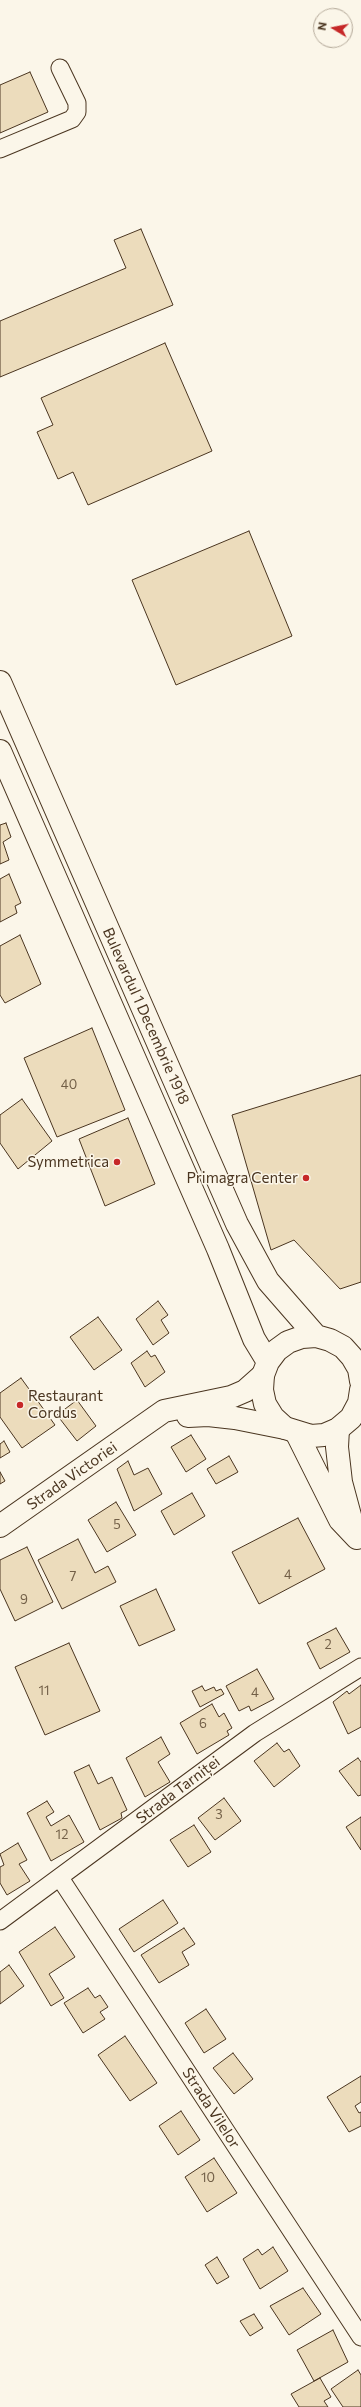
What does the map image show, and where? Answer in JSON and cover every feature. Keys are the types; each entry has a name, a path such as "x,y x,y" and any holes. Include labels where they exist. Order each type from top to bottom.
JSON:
{"main road":[{"name":"Bulevardul 1 Decembrie 1918","path":"0,682 237,1224 268,1281 316,1336"},
{"name":"Bulevardul 1 Decembrie 1918","path":"0,751 218,1249 266,1368"},
{"name":"Strada Victoriei","path":"0,1526 164,1411 231,1397 245,1390 266,1368 277,1350 288,1342 302,1337 316,1336"},
{"path":"316,1336 330,1340 343,1347 352,1357 360,1373"},
{"path":"266,1368 262,1390 265,1404 273,1417 291,1431 340,1520 359,1542"},
{"path":"359,1542 341,1482 337,1447 359,1403 361,1390"},
{"name":"Strada Victoriei","path":"144,1426 174,1417 208,1415 250,1421 311,1436 324,1435 350,1420"}],"street":[{"path":"0,150 72,118 78,112 77,103 60,68"},
{"name":"Strada Tarniței","path":"0,1922 255,1733 361,1667"},
{"name":"Strada Vilelor","path":"60,1878 361,2337"}],"building":[{"path":"30,72 48,112 0,133 0,85"},
{"path":"141,229 173,305 0,377 0,321 126,268 114,240"},
{"path":"165,343 212,451 88,505 73,472 58,479 37,432 53,425 41,398"},
{"path":"249,531 292,636 176,685 132,580"},
{"path":"6,823 11,837 3,842 9,860 0,864 0,825"},
{"path":"9,874 21,903 15,906 17,913 0,922 0,879"},
{"path":"20,935 41,984 5,1003 0,995 0,946"},
{"path":"92,1028 125,1110 57,1137 24,1058"},
{"name":"Primagra Center","path":"361,1075 361,1282 340,1289 294,1240 271,1250 232,1115"},
{"path":"22,1099 52,1141 18,1169 0,1143 0,1115"},
{"name":"Symmetrica","path":"128,1118 155,1184 105,1206 79,1139"},
{"path":"158,1301 168,1315 161,1320 169,1333 153,1345 136,1319"},
{"path":"98,1317 122,1350 94,1370 70,1337"},
{"path":"147,1351 151,1357 155,1355 165,1372 145,1387 131,1363"},
{"name":"Restaurant Cordus","path":"21,1378 55,1425 22,1448 0,1417 0,1393"},
{"path":"77,1400 96,1426 77,1441 57,1415"},
{"path":"191,1435 206,1459 186,1472 171,1447"},
{"path":"4,1441 10,1452 0,1458 0,1444"},
{"path":"229,1456 238,1472 216,1484 207,1469"},
{"path":"128,1461 134,1475 148,1468 162,1494 134,1511 117,1469"},
{"path":"0,1472 5,1481 0,1484"},
{"path":"192,1493 205,1516 174,1535 161,1511"},
{"path":"116,1502 136,1535 107,1552 88,1520"},
{"path":"298,1518 325,1569 259,1604 232,1552"},
{"path":"78,1539 95,1573 108,1566 116,1582 62,1609 38,1560"},
{"path":"27,1547 53,1602 15,1621 0,1589 0,1560"},
{"path":"156,1589 175,1630 139,1646 120,1606"},
{"path":"336,1628 350,1652 320,1669 307,1643"},
{"path":"69,1643 100,1711 45,1735 15,1667"},
{"path":"257,1669 274,1699 251,1711 249,1706 239,1711 226,1686"},
{"path":"361,1685 361,1727 348,1734 333,1702 347,1691 349,1694"},
{"path":"202,1686 205,1691 214,1687 216,1691 221,1689 224,1694 200,1707 192,1691"},
{"path":"212,1704 219,1717 224,1713 232,1728 227,1731 229,1735 197,1754 180,1723"},
{"path":"161,1737 170,1754 158,1762 170,1782 145,1797 126,1758"},
{"path":"277,1743 284,1752 289,1749 300,1766 274,1787 254,1761"},
{"path":"358,1758 361,1762 361,1795 358,1796 339,1771"},
{"path":"89,1765 98,1784 112,1777 127,1810 121,1813 122,1818 100,1830 74,1772"},
{"path":"224,1798 241,1821 215,1840 198,1818"},
{"path":"47,1801 54,1812 46,1817 51,1826 69,1815 84,1842 51,1861 27,1813"},
{"path":"361,1817 361,1850 346,1827"},
{"path":"194,1825 211,1852 188,1867 170,1840"},
{"path":"18,1843 27,1860 19,1864 30,1881 7,1895 0,1883 0,1867 4,1865 0,1854"},
{"path":"163,1900 178,1923 134,1952 119,1929"},
{"path":"55,1927 75,1957 49,1974 64,1998 51,2006 19,1952"},
{"path":"184,1928 195,1944 182,1952 189,1965 159,1983 141,1955"},
{"path":"9,1965 24,1986 0,2004 0,1972"},
{"path":"88,1988 95,1998 100,1995 108,2007 100,2012 105,2019 83,2033 64,2003"},
{"path":"206,2009 226,2039 204,2053 185,2023"},
{"path":"125,2036 157,2083 130,2101 98,2055"},
{"path":"233,2053 253,2079 234,2094 213,2068"},
{"path":"361,2076 361,2102 355,2106 359,2113 361,2112 361,2126 349,2132 327,2097"},
{"path":"181,2111 200,2140 178,2155 159,2126"},
{"path":"214,2158 237,2193 207,2212 185,2177"},
{"path":"273,2247 288,2271 260,2289 243,2259 258,2249 262,2255"},
{"path":"217,2257 229,2277 217,2284 205,2265"},
{"path":"303,2288 321,2314 289,2335 270,2306"},
{"path":"254,2314 263,2328 250,2336 240,2321"},
{"path":"333,2330 348,2362 314,2381 297,2350"},
{"path":"358,2370 361,2375 361,2407 343,2407 331,2389"},
{"path":"320,2378 331,2397 324,2401 328,2407 299,2407 291,2394"}],"place":[{"name":"Symmetrica","path":"117,1162"},
{"name":"Primagra Center","path":"306,1178"},
{"name":"Restaurant Cordus","path":"20,1405"}]}
